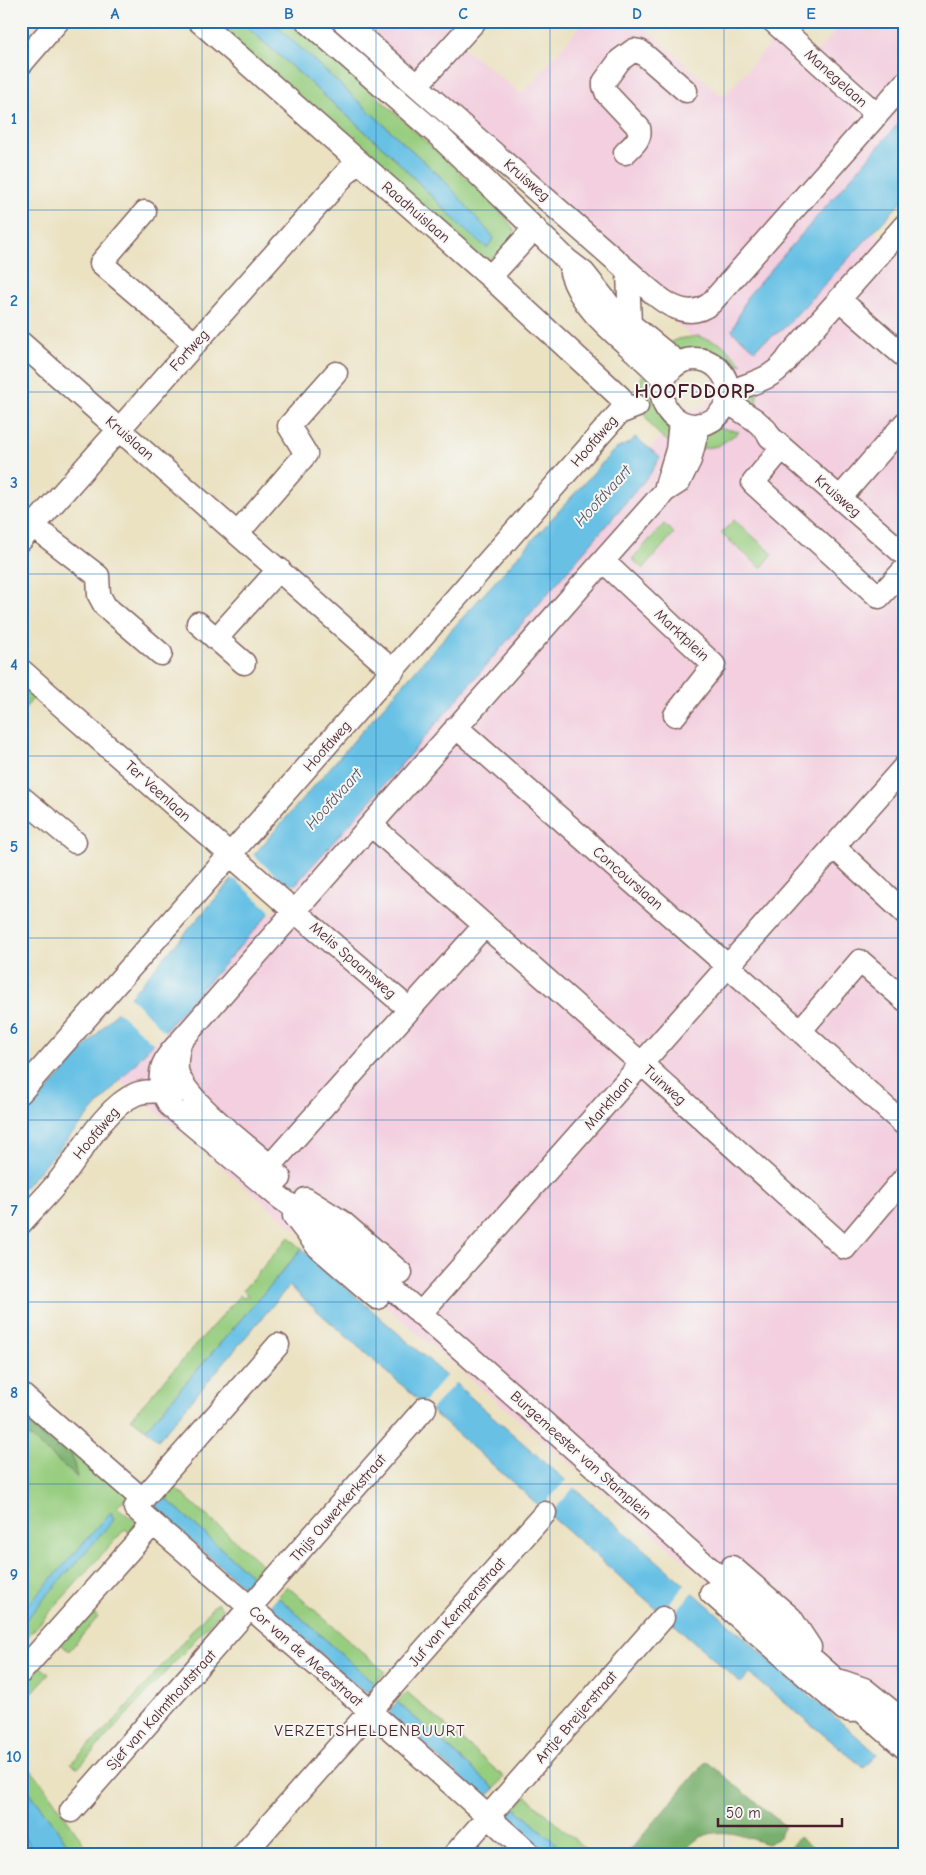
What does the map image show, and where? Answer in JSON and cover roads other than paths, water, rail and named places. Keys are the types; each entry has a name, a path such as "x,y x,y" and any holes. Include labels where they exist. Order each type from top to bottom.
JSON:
{"street":[{"path":"21,64 58,21"},
{"name":"Raadhuislaan","path":"198,21 490,277 631,407"},
{"name":"Kruisweg","path":"307,21 438,135 567,260 584,273 614,311 671,372"},
{"name":"Kruisweg","path":"343,21 472,132 628,271 669,305 692,311 711,303 876,115"},
{"path":"418,85 475,21"},
{"name":"Manegelaan","path":"772,21 876,115"},
{"path":"366,72 370,45"},
{"path":"625,153 638,139 640,134 639,128 607,94 604,86 604,82 620,60 634,50 640,51 686,91"},
{"path":"876,115 905,83"},
{"path":"438,135 472,132"},
{"name":"Fortweg","path":"27,533 357,161"},
{"path":"145,212 101,263 195,344"},
{"path":"671,372 662,389 664,402 674,418 712,405 771,376 782,368 790,355 905,225"},
{"path":"490,277 535,228"},
{"name":"Kruisweg","path":"567,260 572,278 597,317 645,358 671,372 702,360 710,363 712,405 762,437 776,442 905,555"},
{"path":"628,271 630,326"},
{"path":"840,300 905,357"},
{"name":"Kruislaan","path":"21,343 279,569 393,672"},
{"path":"238,533 306,454 289,426 336,373"},
{"path":"165,1099 160,1073 166,1058 290,907 371,825 665,491 679,482 687,469 712,405"},
{"name":"Hoofdweg","path":"21,1092 234,859 393,672 619,413 631,407"},
{"path":"840,498 905,423"},
{"path":"776,442 753,483 879,597 905,569"},
{"path":"27,533 98,576 99,595 106,606 160,654"},
{"name":"Marktplein","path":"603,561 714,665 674,715"},
{"path":"216,639 279,569"},
{"path":"198,623 244,663"},
{"name":"Ter Veenlaan","path":"21,670 290,907"},
{"name":"Concourslaan","path":"456,727 905,1125"},
{"path":"905,766 834,847 905,913"},
{"path":"21,797 75,842"},
{"name":"Tuinweg","path":"371,825 642,1064 845,1248 905,1177"},
{"name":"Marktlaan","path":"420,1314 834,847"},
{"name":"Melis Spaansweg","path":"290,907 409,1009"},
{"path":"270,1166 484,926"},
{"path":"800,1031 860,961 905,1000"},
{"path":"180,1043 177,1069 182,1083 193,1098"},
{"name":"Hoofdweg","path":"21,1223 65,1174 85,1158 126,1114 165,1099 193,1098"},
{"name":"Burgemeester van Stamplein","path":"193,1098 270,1166 283,1192"},
{"name":"Burgemeester van Stamplein","path":"165,1099 283,1192 832,1676 853,1703 905,1748"},
{"path":"283,1192 341,1221 401,1273"},
{"path":"283,1192 317,1246 377,1298"},
{"path":"21,1394 142,1499 278,1345"},
{"name":"Thijs Ouwerkerkstraat","path":"251,1609 425,1408"},
{"name":"Cor van de Meerstraat","path":"142,1499 135,1508 370,1711 530,1854"},
{"name":"Juf van Kempenstraat","path":"244,1854 545,1513"},
{"path":"21,1672 153,1524"},
{"path":"732,1567 792,1618 832,1676"},
{"path":"711,1593 844,1709 874,1720"},
{"name":"Sjef van Kalmthoutstraat","path":"71,1811 251,1609"},
{"name":"Antje Breijerstraat","path":"455,1854 663,1618"},
{"name":"Burgemeester van Stamplein","path":"832,1676 864,1689 905,1722"}],"water":[{"path":"240,21 271,21 445,181 494,238 487,248 468,233 387,151"},
{"path":"905,116 905,198 783,329 759,345 755,350 732,331 747,297"},
{"name":"Hoofdvaart","path":"635,437 660,457 650,474 370,801 21,1191 21,1121 427,657 614,450 631,442"},
{"path":"302,1249 877,1754 864,1768 750,1674 741,1683 289,1286 158,1440 146,1429"},
{"path":"163,1496 256,1580 249,1587 244,1587 155,1509 156,1503"},
{"path":"111,1512 114,1520 21,1625 21,1613"},
{"path":"278,1597 375,1684 368,1691 362,1691 272,1611 271,1605"},
{"path":"397,1702 495,1789 487,1796 481,1795 391,1716 390,1710"},
{"path":"21,1780 75,1854 36,1854 21,1832"},
{"path":"515,1808 568,1854 547,1854 510,1821 509,1815"}],"district":[{"name":"HOOFDDORP","path":"695,391"},
{"name":"VERZETSHELDENBUURT","path":"370,1731"}]}
